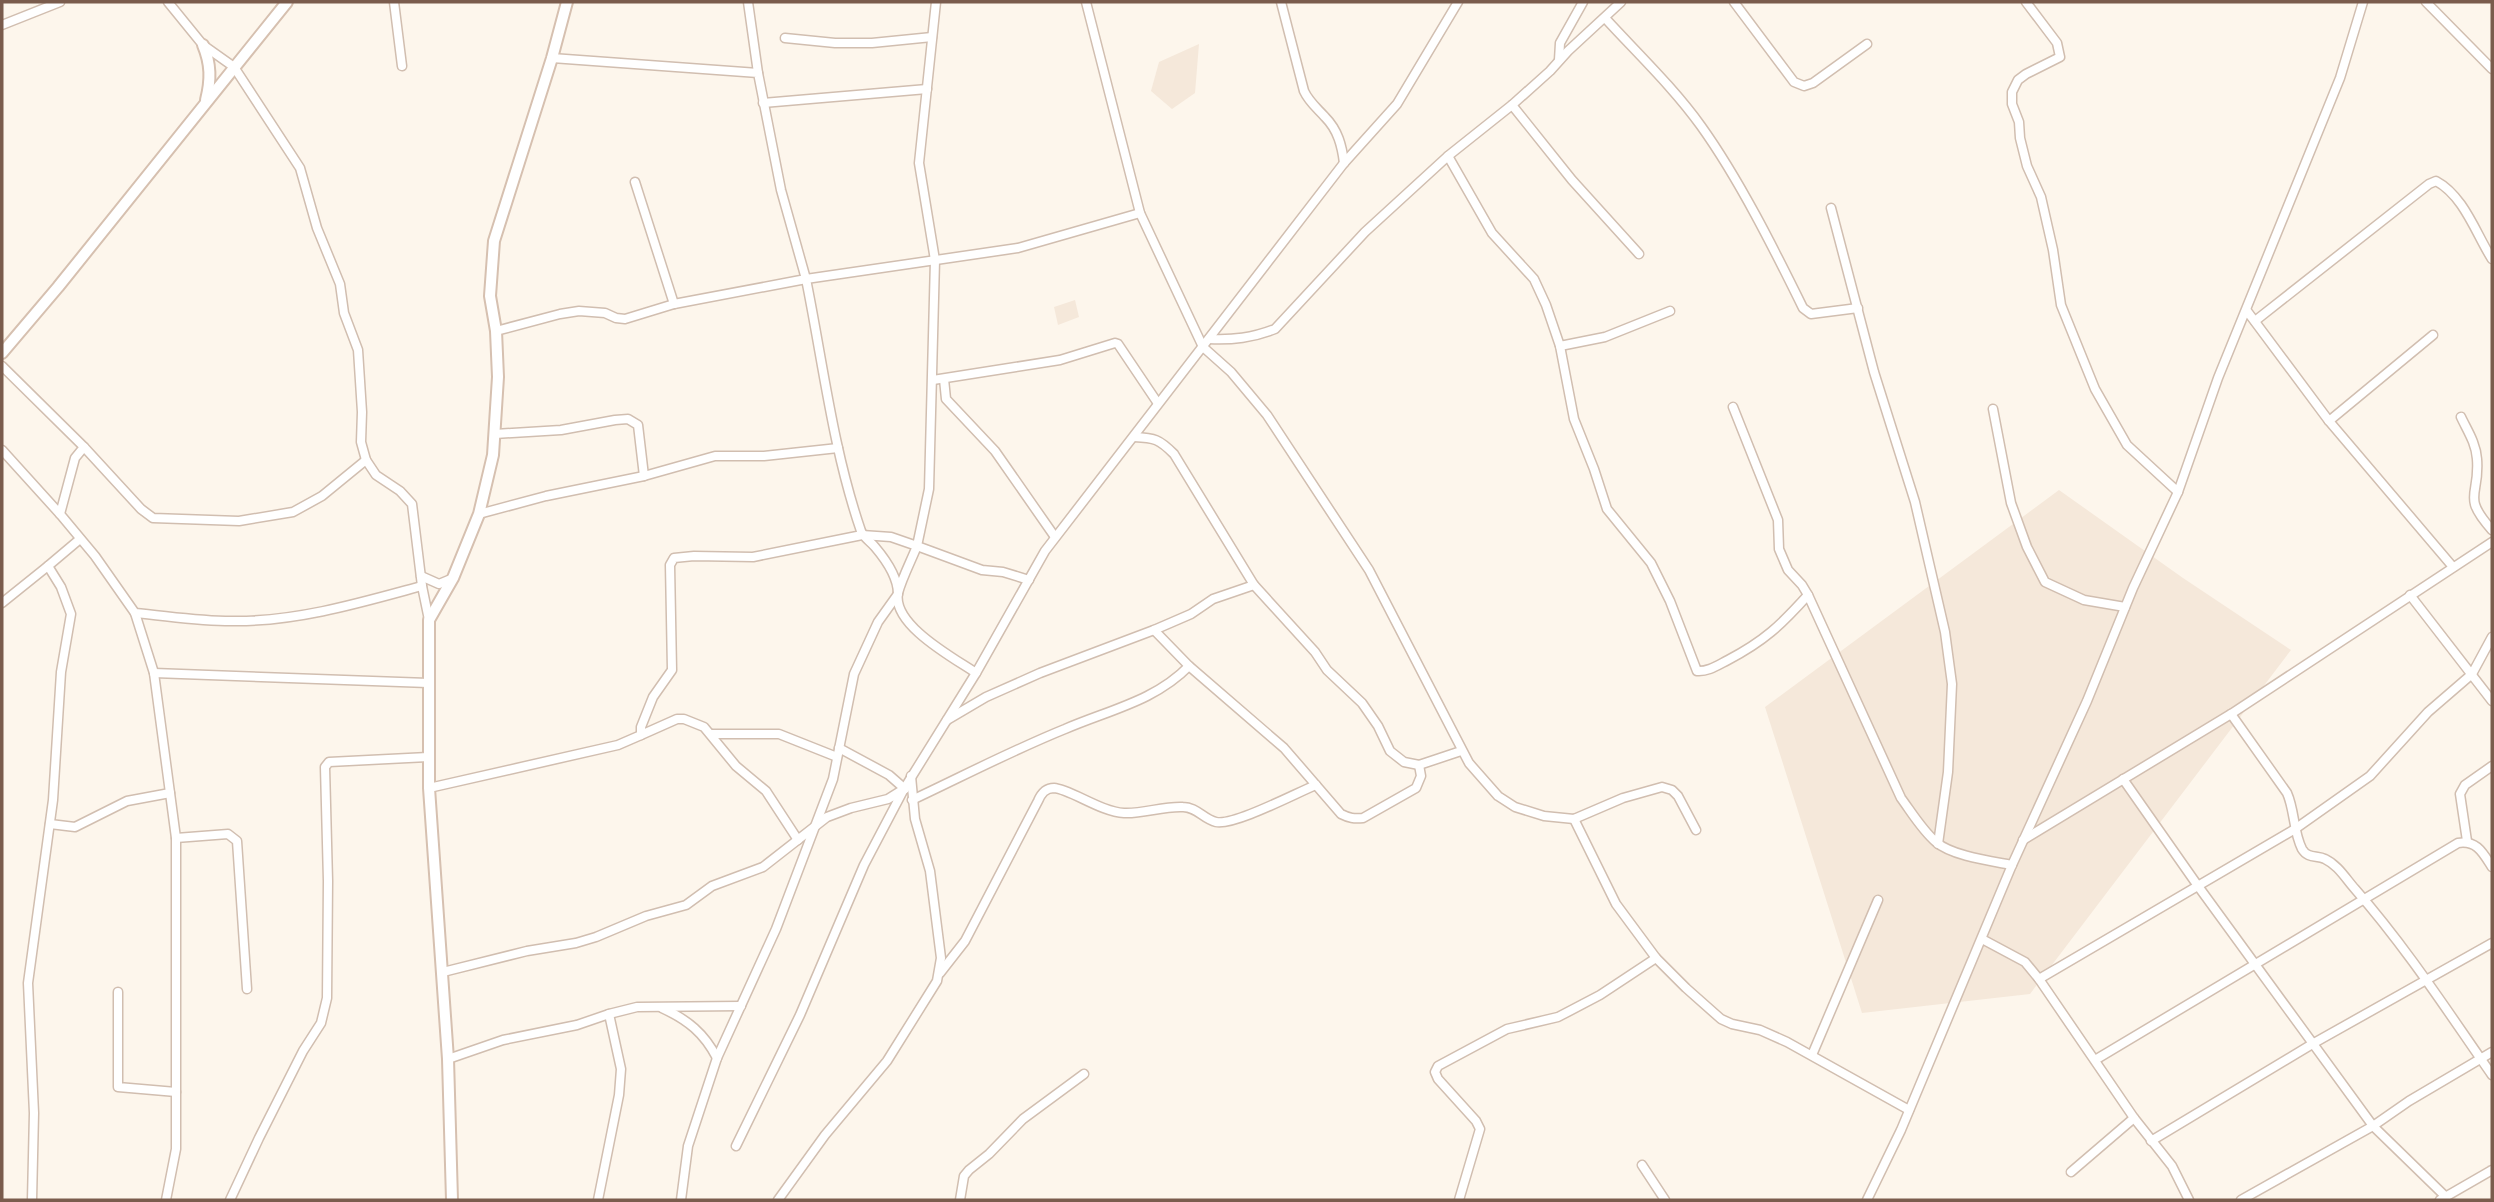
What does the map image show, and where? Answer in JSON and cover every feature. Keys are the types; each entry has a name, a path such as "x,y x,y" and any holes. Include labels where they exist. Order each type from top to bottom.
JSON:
{"street":[{"path":"2,25 60,2"},
{"path":"167,2 204,45 234,68 297,161 317,228 340,284 344,313 359,357 361,442 366,460 376,475 400,491 412,504 429,620 429,788 448,1059 452,1200"},
{"path":"2,353 287,2"},
{"path":"394,2 402,66"},
{"path":"429,620 453,578 479,514 493,455 498,377 496,331 490,296 494,241 567,2"},
{"path":"748,2 763,103 781,190 806,279 838,448 862,535 875,546 892,571 901,612 908,624 976,673"},
{"path":"681,1200 688,1146 717,1059 776,929 834,779 854,674 878,621 898,594 917,546 929,489 935,260 919,163 936,2"},
{"path":"1086,2 1140,213 1203,346 1231,372 1267,415 1369,570 1461,751 1481,779 1498,796 1515,807 1544,817 1574,819 1623,798 1662,787 1672,790 1678,796 1696,831"},
{"path":"1281,2 1304,91 1308,100 1331,124 1342,148 1343,163"},
{"path":"736,1146 800,1014 859,875 908,789 911,776 976,673 1045,551 1343,163 1396,104 1458,2"},
{"path":"1559,60 1560,43 1583,2"},
{"path":"1209,339 1237,340 1256,337 1275,329 1365,232 1448,156 1512,105 1621,2"},
{"path":"1734,2 1794,82 1804,86 1814,83 1867,44"},
{"path":"2026,2 2060,51 2060,57 2018,80 2012,92 2012,104 2019,122 2027,166 2041,197 2062,305 2095,389 2127,445 2178,492"},
{"path":"1867,1200 1909,1110 2023,840 2071,738 2125,607 2178,492 2218,378 2340,78 2363,2"},
{"path":"2426,2 2492,69"},
{"path":"1605,18 1677,95 1701,127 1723,160 1803,309 1811,314 1858,308"},
{"path":"785,38 861,43 932,37"},
{"path":"204,45 210,75 206,103"},
{"path":"552,58 758,73"},
{"path":"763,103 927,89"},
{"path":"1512,105 1572,180 1639,254"},
{"path":"1448,156 1492,233 1534,279 1560,346 1574,419 1607,509 1657,574 1698,671 1709,670 1755,646 1773,633 1808,596"},
{"path":"2255,321 2436,181 2444,186 2466,212 2492,260"},
{"path":"635,182 674,304"},
{"path":"1832,208 1874,372 1915,502 1945,632 1952,684 1948,772 1938,844"},
{"path":"496,331 560,314 579,312 605,313 625,319 674,304 806,279 1018,248 1140,213"},
{"path":"1560,346 1605,337 1670,311"},
{"path":"2247,311 2329,421 2453,567"},
{"path":"2329,421 2432,335"},
{"path":"933,380 1060,360 1115,343 1157,402"},
{"path":"2,366 84,447 141,509 153,518 239,521 293,512 322,496 366,460"},
{"path":"944,379 946,399 950,406 995,451 1055,537"},
{"path":"1733,407 1778,520 1779,549 1788,570 1808,596 1901,798 1915,819 1938,844 1965,854 2012,865"},
{"path":"1993,409 2011,503 2027,547 2045,582 2084,600 2125,607"},
{"path":"2461,417 2474,443 2477,460 2472,496 2477,513 2492,530"},
{"path":"495,434 561,430 615,420 634,421 638,425 643,477"},
{"path":"1134,437 1154,438 1174,454 1254,584 1315,652 1327,670 1362,703 1378,726 1390,751 1404,762 1419,765 1461,751"},
{"path":"60,514 75,458 84,447"},
{"path":"479,514 546,496 643,477 715,456 764,456 838,448"},
{"path":"2,450 95,556 135,613 154,673 176,838 176,1149 166,1200"},
{"path":"641,735 640,727 653,697 672,670 670,565 674,558 753,557 862,535 891,537 982,570 1003,572 1029,580"},
{"path":"2,603 80,539"},
{"path":"2023,840 2231,714 2492,542"},
{"path":"32,1200 34,1113 28,983 50,824 61,672 71,614 61,587 48,566"},
{"path":"135,613 237,621 278,619 360,603 422,581 439,584 453,578"},
{"path":"945,722 986,697 1040,673 1154,631 1191,614 1213,599 1254,584"},
{"path":"2410,595 2492,701"},
{"path":"1154,631 1189,666 1284,748 1341,814 1354,819 1363,818 1416,788 1421,776 1419,765"},
{"path":"2039,978 2295,829 2370,776 2428,712 2472,674 2492,637"},
{"path":"912,800 1065,729 1147,698 1163,689 1189,666"},
{"path":"154,673 428,683"},
{"path":"2231,714 2287,793 2293,806 2295,829 2303,851 2311,857 2323,858 2334,864 2363,898 2426,979 2492,1075"},
{"path":"429,788 618,745 677,719 698,724 712,734 736,766 766,791 798,840"},
{"path":"712,734 779,734 838,752 889,775 908,789 930,872 941,958 940,974"},
{"path":"230,1200 278,1101 321,1023 327,998 325,767 329,762 428,757"},
{"path":"2467,841 2460,794 2465,785 2492,766"},
{"path":"2123,779 2373,1126 2443,1199 2492,1170"},
{"path":"778,1200 825,1135 887,1061 940,974 965,942 1038,801 1047,790 1055,788 1094,806 1123,813 1193,808 1214,822 1226,822 1315,785"},
{"path":"443,972 527,951 576,943 646,916 686,905 712,886 763,867 817,823 837,812 888,799 908,789"},
{"path":"50,824 75,827 127,801 170,793"},
{"path":"1574,819 1616,904 1656,958 1721,1019 1760,1030 1812,1055 1909,1110"},
{"path":"176,838 228,834 237,841 247,989"},
{"path":"2095,1060 2458,843 2467,841 2477,845 2492,867"},
{"path":"1812,1055 1878,900"},
{"path":"1982,939 2025,962 2039,978 2134,1118 2172,1166 2189,1200"},
{"path":"2151,1141 2315,1043 2492,943"},
{"path":"1459,1200 1479,1129 1476,1121 1438,1079 1435,1072 1438,1066 1507,1029 1558,1017 1600,995 1656,958"},
{"path":"118,992 118,1087 176,1092"},
{"path":"448,1059 503,1040 577,1025 637,1007 741,1006"},
{"path":"660,1007 691,1024 702,1034 717,1059"},
{"path":"598,1200 612,1133 621,1069 609,1014"},
{"path":"2241,1200 2373,1126 2409,1101 2492,1052"},
{"path":"960,1200 964,1176 969,1170 989,1154 1023,1119 1084,1073"},
{"path":"2071,1172 2134,1118"},
{"path":"1642,1166 1665,1200"}],"shaded area":[{"path":"1199,44 1195,93 1172,109 1151,91 1159,62"},
{"path":"1075,300 1079,317 1058,325 1054,307"},
{"path":"2059,490 2291,650 2030,994 1862,1013 1765,707"}]}
